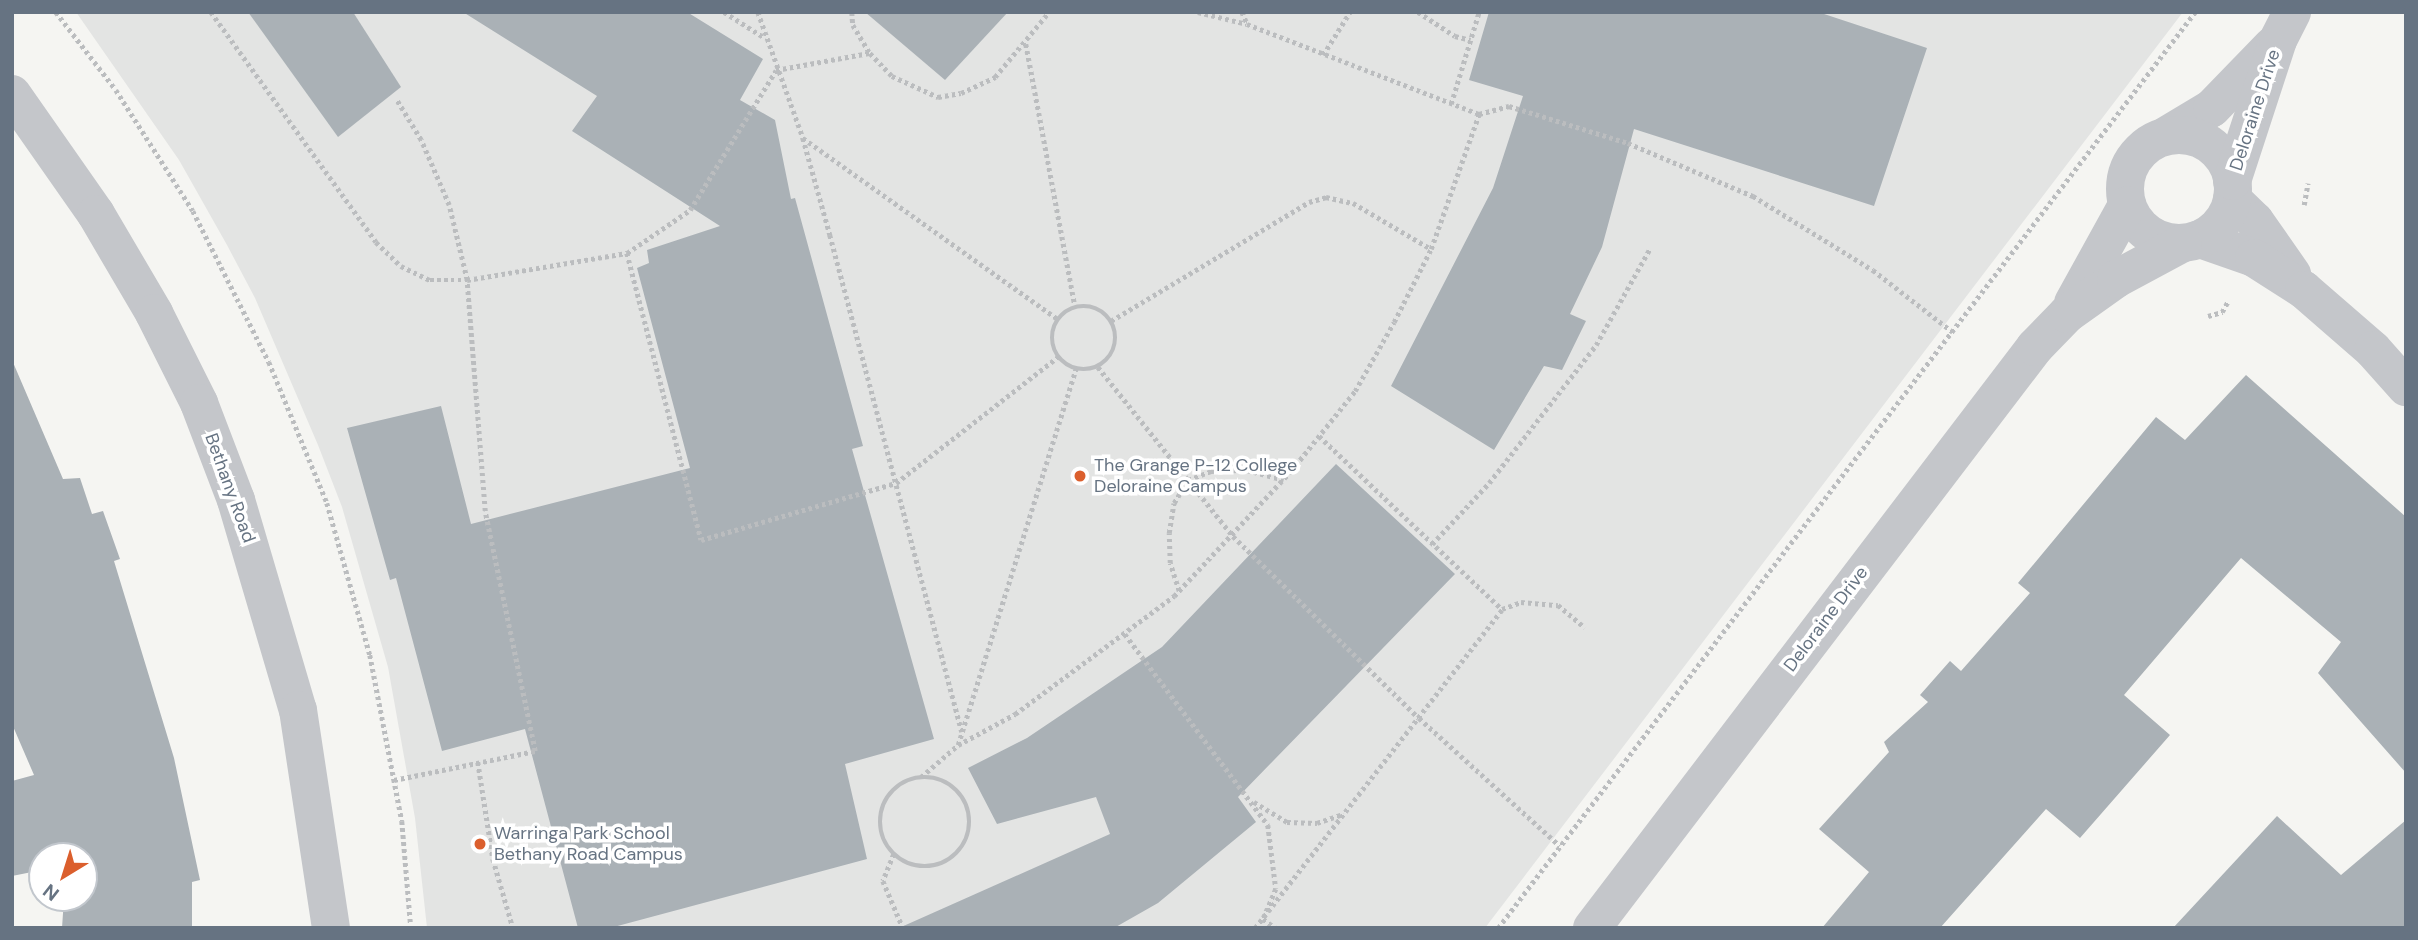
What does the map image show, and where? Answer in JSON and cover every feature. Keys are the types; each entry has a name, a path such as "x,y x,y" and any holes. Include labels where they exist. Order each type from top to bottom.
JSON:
{"street":[{"name":"Deloraine Drive","path":"2167,135 2212,108 2285,26"},
{"name":"Deloraine Drive","path":"2232,190 2285,26"},
{"name":"Bethany Road","path":"13,98 96,214 154,313 199,404 236,500 298,709 331,928"},
{"path":"2304,290 2232,190 2221,154 2210,144 2197,137 2167,135 2151,142 2128,169 2127,205 2135,221 2149,233 2254,258 2304,290 2373,350 2406,387"},
{"path":"2191,241 2221,222 2232,190"},
{"name":"Deloraine Drive","path":"1592,928 1997,393 2067,314 2127,205"},
{"name":"Deloraine Drive","path":"2067,314 2116,279 2191,241"}],"path":[{"path":"56,12 116,90 193,211 269,362 327,503 370,655 394,780 411,928"},
{"path":"211,12 376,242 401,266 430,280 467,280 627,253 690,210 776,70 870,52"},
{"path":"724,12 765,38"},
{"path":"758,12 776,70 803,138 962,732"},
{"path":"852,12 853,25 870,52 892,76 938,97 961,93 995,77 1026,44 1049,12"},
{"path":"1198,12 1247,24 1479,114 1509,106 1628,144 1752,196 1872,270 1953,332"},
{"path":"1242,12 1247,24"},
{"path":"1323,55 1350,12"},
{"path":"1418,12 1455,36 1471,40"},
{"path":"1451,104 1479,12"},
{"path":"1497,928 2195,12"},
{"path":"1026,44 1075,307"},
{"path":"394,780 534,751 485,511 467,280 449,205 421,140 396,99"},
{"path":"921,777 950,784 968,808 967,838 948,860 934,866 905,863 894,854 880,828 880,814 895,789 921,777 958,745 1015,715 1125,634 1179,591 1284,480 1355,391 1431,249 1479,114"},
{"path":"803,138 1058,318"},
{"path":"2304,205 2308,183"},
{"path":"1111,321 1309,202 1326,197 1353,203 1431,249"},
{"path":"1432,544 1489,483 1597,345 1649,250"},
{"path":"627,253 701,540 896,483 1058,357"},
{"path":"1075,307 1095,308 1111,321 1116,342 1107,361 1098,368 1076,369 1058,357 1052,338 1058,318 1075,307"},
{"path":"1098,368 1233,536 1419,718 1560,846"},
{"path":"958,745 1076,369"},
{"path":"1319,436 1502,609"},
{"path":"1179,591 1170,563 1169,533 1174,503 1188,480 1211,471 1247,470 1284,480"},
{"path":"1255,928 1502,609 1521,601 1558,605 1585,628"},
{"path":"1125,634 1253,801 1268,825 1275,858 1276,889 1263,919"},
{"path":"478,762 493,859 513,928"},
{"path":"1253,801 1287,822 1317,823 1345,814"},
{"path":"894,854 883,881 904,928"},
{"path":"1263,919 1276,928"}],"shaded area":[{"name":"The Grange P-12 College Deloraine Campus","path":"76,12 2183,12 1485,928 427,928 415,818 388,667 342,507 255,298 227,245 179,160"}],"building":[{"path":"248,12 353,12 401,87 338,137"},
{"path":"463,12 687,12 763,59 740,100 775,120 791,199 795,198 863,446 852,449 934,739 845,764 867,859 610,928 578,928 525,729 442,751 396,578 390,580 347,428 441,406 471,524 690,468 637,268 649,263 647,250 720,226 572,131 597,96"},
{"path":"865,12 1008,12 945,80"},
{"path":"1489,12 1818,12 1927,48 1874,206 1634,129 1602,247 1570,314 1586,321 1562,370 1544,366 1494,450 1391,386 1493,188 1523,96 1469,80"},
{"path":"12,360 63,479 80,478 92,514 103,511 120,559 114,561 174,758 200,880 192,882 192,928 62,928 63,912 98,912 98,842 28,842 28,873 12,876 12,781 34,775 12,724"},
{"path":"2246,375 2406,517 2406,773 2318,673 2341,642 2241,558 2124,695 2170,735 2080,838 2046,809 1940,928 1822,928 1869,872 1819,829 1889,752 1884,742 1928,702 1920,695 1950,661 1961,671 2030,593 2018,583 2156,417 2185,440"},
{"path":"1336,464 1455,574 1238,797 1256,822 1158,903 1114,928 899,928 1110,834 1096,797 997,824 968,768 1027,738 1162,647"},
{"path":"2277,816 2341,875 2406,820 2406,928 2173,928"}],"place":[{"name":"The Grange P-12 College Deloraine Campus","path":"1080,476"},
{"name":"Warringa Park School Bethany Road Campus","path":"480,844"}]}
